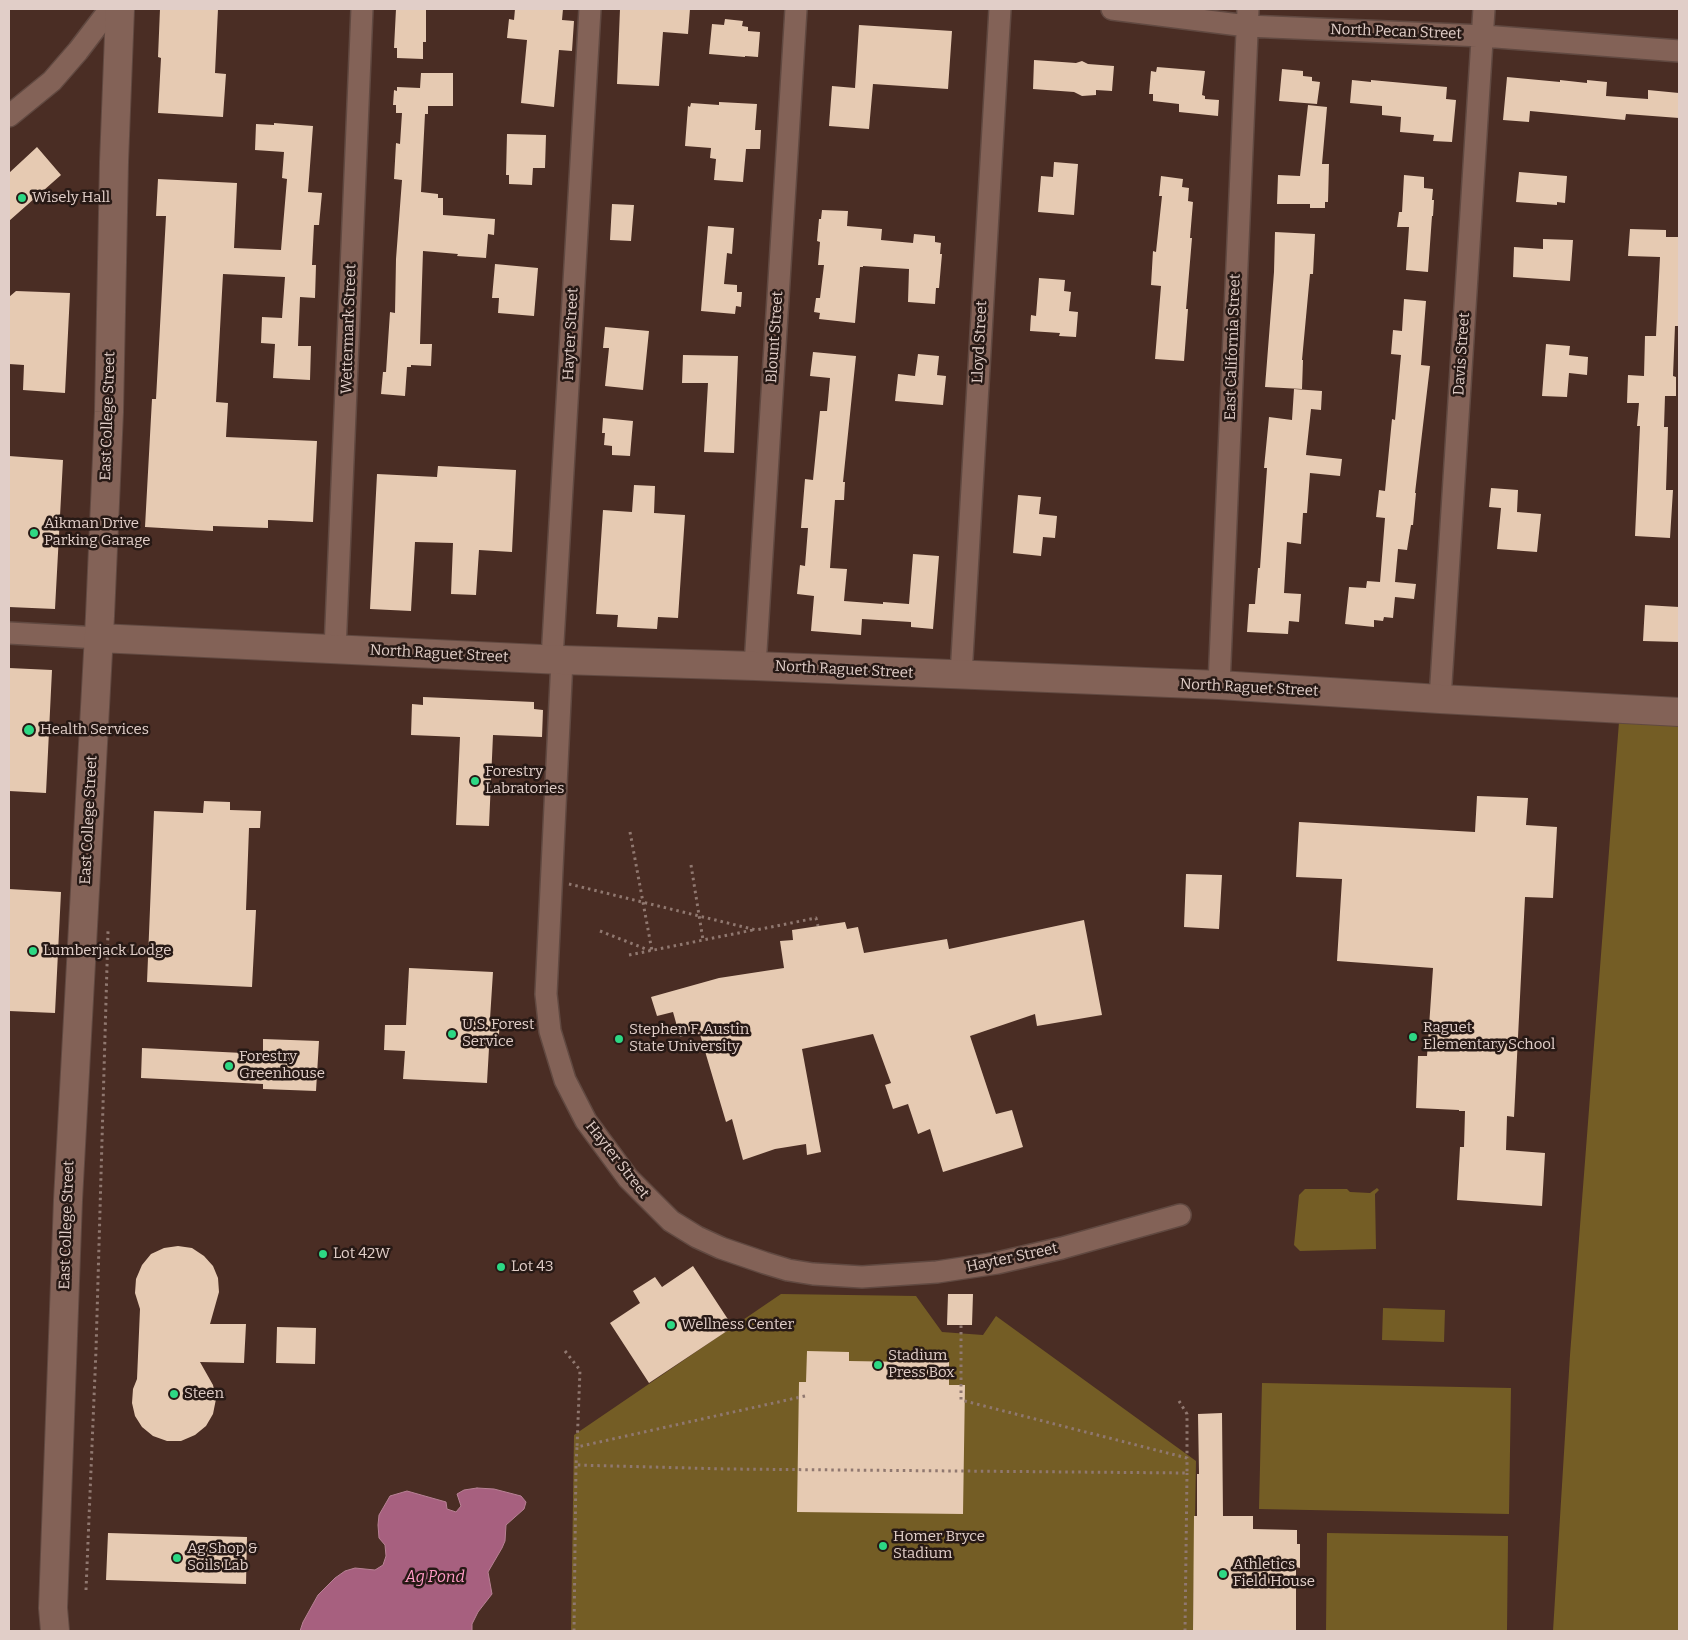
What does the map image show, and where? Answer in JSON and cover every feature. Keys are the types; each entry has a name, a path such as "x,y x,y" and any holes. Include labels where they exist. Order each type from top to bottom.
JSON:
{"street":[{"path":"9,116 52,81 110,9"},
{"name":"East College Street","path":"55,1631 53,1608 68,1200 99,638 109,412 114,162 120,9"},
{"name":"Wettermark Street","path":"335,650 362,9"},
{"name":"Hayter Street","path":"590,9 557,660 546,994 550,1031 565,1080 586,1121 628,1178 651,1202 683,1229 728,1250 788,1270 813,1274 862,1277 937,1272 997,1263 1062,1248 1180,1215"},
{"name":"Blount Street","path":"755,666 796,9"},
{"name":"Lloyd Street","path":"961,675 1000,9"},
{"name":"North Pecan Street","path":"1112,9 1679,51"},
{"name":"Davis Street","path":"1440,699 1484,9"},
{"name":"East California Street","path":"1219,685 1248,18"},
{"name":"North Raguet Street","path":"9,633 557,660 1219,685 1679,712"}],"path":[{"path":"630,832 652,951"},
{"path":"691,865 703,940"},
{"path":"551,880 756,930"},
{"path":"629,955 816,918 818,926"},
{"path":"86,1590 96,1350 108,927"},
{"path":"600,930 652,951"},
{"path":"961,1325 961,1400 1187,1458"},
{"path":"565,1351 580,1370 576,1465 574,1631"},
{"path":"577,1447 805,1396"},
{"path":"1179,1401 1187,1414 1184,1631"},
{"path":"576,1465 726,1469 1187,1473"}],"shaded area":[{"path":"1619,722 1679,726 1679,1631 1553,1631 1570,1355"},
{"path":"1377,1188 1379,1190 1375,1194 1376,1249 1300,1251 1294,1245 1299,1195 1305,1189 1347,1189 1350,1192 1370,1193"},
{"name":"Homer Bryce Stadium","path":"781,1294 916,1296 942,1332 983,1335 996,1316 1196,1461 1193,1631 571,1631 574,1435"},
{"path":"1383,1308 1445,1310 1444,1342 1382,1340"},
{"path":"1262,1383 1511,1388 1509,1514 1259,1509"},
{"path":"1327,1533 1508,1536 1507,1631 1326,1631"}],"water":[{"name":"Ag Pond","path":"477,1488 494,1489 521,1496 526,1502 524,1509 506,1525 505,1541 488,1572 492,1594 478,1612 472,1624 472,1631 300,1631 318,1595 335,1578 345,1571 355,1568 375,1570 383,1565 386,1556 385,1545 379,1538 379,1515 390,1496 407,1491 446,1502 447,1509 456,1512 461,1506 457,1494 464,1490"}],"building":[{"path":"160,9 218,9 215,73 226,74 223,117 158,113 161,58 158,57"},
{"path":"396,9 426,9 426,42 423,42 423,59 397,58 397,48 394,48"},
{"path":"515,9 563,9 562,20 574,21 572,51 559,50 554,107 521,103 527,40 507,38 509,19 514,20"},
{"path":"620,9 690,9 688,34 663,32 659,86 617,84"},
{"path":"725,19 743,21 742,26 748,27 748,31 760,32 758,57 709,54 712,24 724,25"},
{"path":"859,25 952,31 948,89 873,84 869,129 829,126 832,86 855,88"},
{"path":"1034,60 1076,63 1082,61 1088,64 1114,66 1112,91 1096,90 1096,95 1082,96 1074,92 1033,89"},
{"path":"1157,67 1205,71 1202,95 1205,96 1205,99 1219,100 1218,116 1179,112 1179,104 1153,101 1153,94 1149,94 1151,71 1156,72"},
{"path":"1282,69 1303,71 1303,76 1312,77 1312,81 1320,82 1317,104 1279,101"},
{"path":"421,73 453,73 453,106 428,106 428,114 425,114 421,192 438,194 438,198 443,198 443,215 495,219 494,235 488,234 486,258 423,251 420,344 432,344 431,366 411,365 411,367 407,367 405,396 381,394 383,372 386,372 390,312 395,313 396,259 402,180 394,179 396,143 400,144 402,113 396,113 396,105 393,105 394,90 397,91 397,87 420,88"},
{"path":"1507,77 1560,82 1560,80 1587,83 1587,80 1607,82 1606,96 1648,99 1648,90 1679,93 1679,118 1626,114 1625,120 1530,111 1529,122 1503,120"},
{"path":"1352,80 1447,87 1446,99 1456,100 1452,142 1433,141 1434,135 1400,132 1401,117 1382,115 1382,106 1350,103"},
{"path":"719,102 757,104 755,130 761,130 760,149 746,149 743,182 714,180 716,159 710,158 711,148 685,146 688,106 690,107 691,103 719,105"},
{"path":"1308,105 1327,107 1322,164 1329,164 1328,202 1325,202 1325,208 1310,208 1310,204 1277,204 1278,175 1300,176"},
{"path":"274,123 313,126 308,192 322,193 319,225 314,225 312,265 316,265 315,298 300,297 298,346 311,346 310,380 273,378 275,344 261,343 262,317 282,318 285,277 223,274 216,402 228,403 226,437 317,441 313,522 268,520 268,528 213,526 213,531 145,527 152,399 156,399 166,216 156,216 158,179 237,183 234,248 281,250 287,179 282,178 284,152 255,150 256,124 274,125"},
{"path":"507,134 546,135 545,168 533,168 532,185 509,184 509,175 506,175"},
{"name":"Wisely Hall","path":"37,147 61,175 9,221 9,173"},
{"path":"1054,162 1078,164 1074,215 1038,212 1041,176 1053,177"},
{"path":"1519,172 1567,176 1565,203 1557,202 1557,205 1516,202"},
{"path":"1404,175 1424,177 1424,188 1433,189 1432,200 1434,200 1428,272 1406,270 1409,227 1397,227 1399,212 1402,212"},
{"path":"1161,176 1183,179 1182,187 1189,188 1188,201 1193,202 1184,361 1155,359 1161,286 1151,285 1153,251 1156,252 1162,196 1159,196"},
{"path":"612,204 634,205 631,241 610,240"},
{"path":"822,210 848,211 847,226 882,229 881,240 913,243 914,234 935,236 935,242 941,243 940,254 942,254 939,288 936,288 935,304 908,302 909,269 863,266 860,267 855,323 819,319 820,313 814,312 816,298 820,298 824,265 818,265 820,242 817,241 819,219 821,219"},
{"path":"708,226 734,228 732,254 727,253 724,284 737,285 737,292 742,292 741,307 736,306 735,314 701,311"},
{"path":"1630,229 1666,230 1666,237 1679,237 1679,326 1675,326 1673,376 1676,377 1676,396 1665,396 1664,427 1668,427 1666,490 1673,490 1670,538 1635,536 1640,426 1637,426 1639,403 1627,403 1628,375 1644,376 1645,336 1656,336 1660,257 1628,256"},
{"path":"1275,232 1315,234 1313,274 1310,274 1302,360 1302,389 1265,387 1274,272"},
{"path":"1543,239 1573,240 1570,281 1513,277 1514,247 1543,249"},
{"path":"495,264 538,268 534,316 498,313 499,298 492,298"},
{"path":"1039,278 1065,280 1064,291 1071,292 1069,311 1078,312 1076,337 1059,336 1060,333 1030,331 1031,315 1036,316"},
{"path":"16,291 70,293 65,393 23,390 24,365 9,364 9,297"},
{"path":"1404,299 1426,301 1421,365 1430,366 1413,525 1411,525 1407,550 1398,549 1395,582 1416,584 1414,599 1395,597 1393,618 1384,617 1383,621 1374,620 1374,627 1345,624 1349,587 1366,588 1367,581 1380,582 1385,518 1376,517 1379,490 1385,491 1392,419 1395,420 1401,355 1391,354 1393,330 1402,331"},
{"path":"605,327 649,331 643,390 605,386 609,348 603,348"},
{"path":"1546,344 1570,346 1569,355 1588,357 1587,375 1569,373 1567,397 1542,396"},
{"path":"813,352 856,356 843,482 845,482 844,500 835,500 830,568 847,569 844,601 909,604 913,554 939,556 933,629 911,627 911,622 862,619 861,635 811,631 814,596 797,594 800,565 805,566 808,528 801,528 805,479 813,480 820,411 827,411 830,378 810,376"},
{"path":"918,354 939,356 937,375 946,376 943,405 895,401 898,374 915,376"},
{"path":"683,355 738,356 734,453 704,452 708,383 682,383"},
{"path":"1294,389 1322,391 1321,410 1311,409 1306,455 1342,459 1340,476 1310,473 1307,513 1303,513 1301,544 1287,542 1284,593 1301,594 1299,622 1289,621 1288,634 1247,632 1249,604 1255,604 1258,568 1260,568 1267,468 1264,468 1269,417 1292,420"},
{"path":"603,418 633,421 630,456 612,455 612,446 604,445 605,433 602,433"},
{"name":"Aikman Drive Parking Garage","path":"9,456 63,460 55,609 9,607"},
{"path":"438,466 516,470 512,552 479,550 476,595 451,594 453,543 415,542 411,611 370,609 377,474 437,477"},
{"path":"634,485 655,486 654,513 685,515 678,618 658,617 657,629 617,627 618,615 596,614 603,510 632,512"},
{"path":"1491,488 1518,490 1517,512 1541,514 1537,552 1497,549 1501,508 1489,507"},
{"path":"1018,495 1041,497 1039,514 1057,516 1055,538 1043,537 1041,556 1013,553"},
{"path":"1645,605 1679,607 1679,642 1643,641"},
{"name":"Health Services","path":"9,668 52,670 46,793 9,791"},
{"name":"Forestry Labratories","path":"423,697 534,702 534,709 543,710 542,737 493,735 489,826 456,825 460,737 411,735 412,704 423,705"},
{"path":"1477,796 1528,798 1526,825 1557,827 1553,898 1525,897 1514,1117 1507,1116 1506,1150 1545,1153 1542,1206 1457,1200 1460,1147 1464,1147 1465,1111 1416,1108 1418,1056 1427,1056 1433,968 1337,961 1342,879 1296,877 1299,822 1475,832"},
{"path":"204,801 230,802 230,810 261,811 260,828 249,828 246,910 256,910 252,987 147,982 154,811 203,813"},
{"path":"1186,874 1222,875 1219,929 1184,927"},
{"name":"Lumberjack Lodge","path":"9,889 61,892 55,1013 9,1011"},
{"path":"1084,920 1102,1015 1037,1026 1035,1014 970,1036 996,1114 1012,1110 1023,1147 943,1172 930,1129 918,1134 908,1104 893,1109 885,1085 891,1083 873,1034 802,1049 821,1152 807,1155 806,1144 775,1149 743,1160 732,1119 726,1122 699,1031 680,1037 673,1012 657,1016 651,997 719,978 784,968 780,941 793,940 792,930 845,922 847,929 858,927 864,953 947,939 949,949"},
{"name":"U.S. Forest Service","path":"409,968 493,972 490,1019 500,1020 498,1048 489,1048 487,1083 403,1079 405,1051 384,1050 385,1025 406,1025"},
{"name":"Forestry Greenhouse","path":"263,1039 319,1041 316,1091 263,1089 263,1084 141,1078 142,1048 263,1054"},
{"path":"178,1246 192,1248 204,1256 213,1266 218,1278 219,1292 210,1324 246,1324 244,1363 200,1362 213,1385 216,1399 213,1414 206,1426 195,1435 181,1441 167,1441 153,1436 142,1427 135,1416 132,1403 133,1389 137,1379 140,1309 135,1293 136,1279 142,1265 151,1254 164,1248"},
{"name":"Wellness Center","path":"693,1266 733,1327 649,1383 610,1323 640,1303 633,1291 655,1277 662,1287"},
{"path":"948,1294 973,1294 972,1325 947,1325"},
{"path":"277,1327 316,1328 315,1364 276,1363"},
{"path":"807,1351 849,1352 849,1361 909,1362 909,1352 929,1353 929,1358 949,1358 949,1385 965,1385 963,1514 797,1512 799,1382 806,1382"},
{"path":"1222,1413 1223,1516 1253,1516 1253,1529 1297,1530 1297,1544 1300,1544 1300,1568 1296,1567 1296,1631 1193,1631 1194,1516 1197,1516 1197,1474 1199,1474 1198,1414"},
{"name":"Ag Shop & Soils Lab","path":"108,1533 247,1537 246,1584 106,1580"}],"place":[{"name":"Wisely Hall","path":"22,198"},
{"name":"Aikman Drive Parking Garage","path":"34,533"},
{"name":"Health Services","path":"29,730"},
{"name":"Forestry Labratories","path":"475,781"},
{"name":"Lumberjack Lodge","path":"33,951"},
{"name":"U.S. Forest Service","path":"452,1034"},
{"name":"Raguet Elementary School","path":"1413,1037"},
{"name":"Stephen F. Austin State University","path":"619,1039"},
{"name":"Forestry Greenhouse","path":"229,1066"},
{"name":"Lot 42W","path":"323,1254"},
{"name":"Lot 43","path":"501,1267"},
{"name":"Wellness Center","path":"671,1325"},
{"name":"Stadium Press Box","path":"878,1365"},
{"name":"Steen","path":"174,1394"},
{"name":"Homer Bryce Stadium","path":"883,1546"},
{"name":"Ag Shop & Soils Lab","path":"177,1558"},
{"name":"Athletics Field House","path":"1223,1574"}]}
